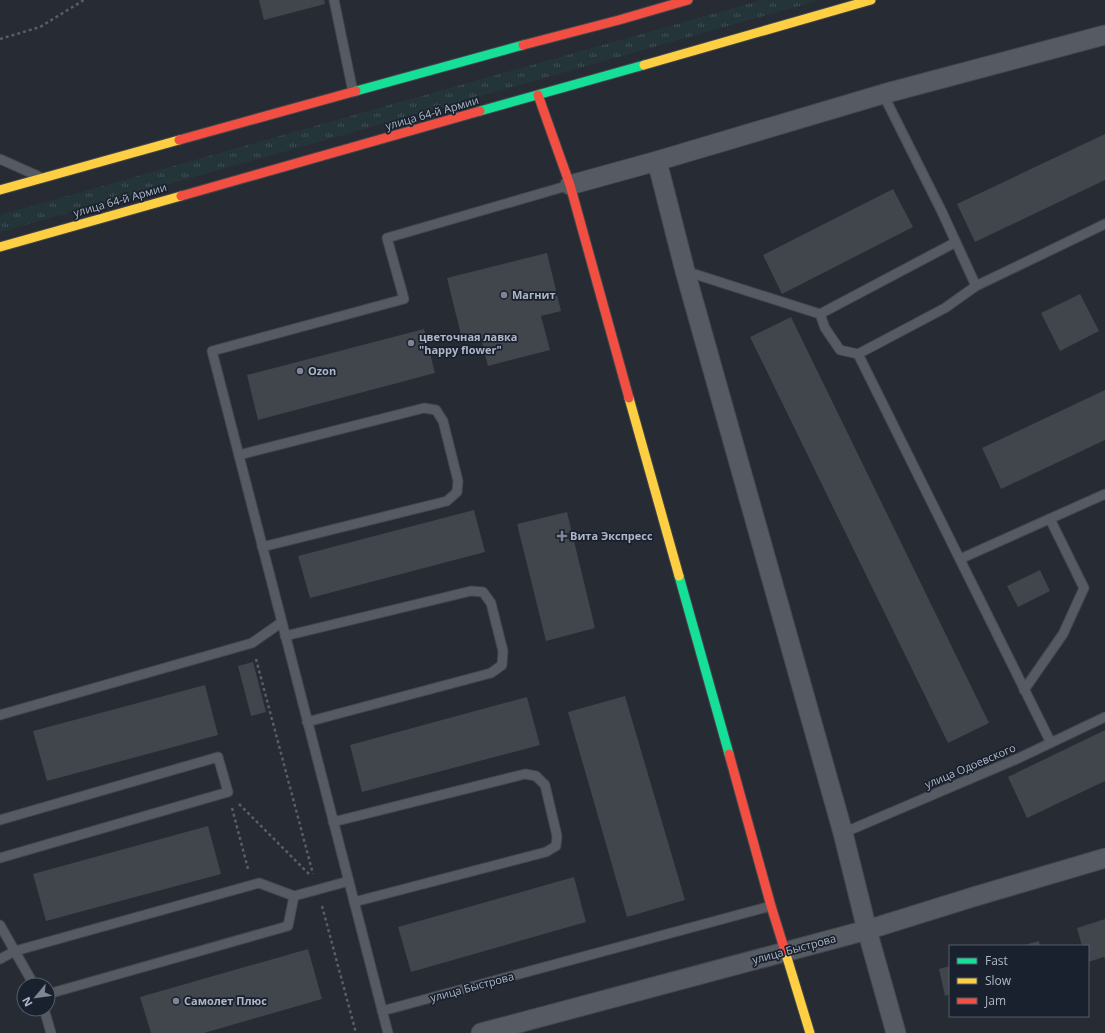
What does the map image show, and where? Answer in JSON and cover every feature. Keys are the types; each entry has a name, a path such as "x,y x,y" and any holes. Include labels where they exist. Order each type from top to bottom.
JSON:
{"main road":[{"path":"0,190 688,0"},
{"name":"улица 64-й Армии","path":"0,247 871,0"},
{"path":"538,95 570,185 771,906 810,1033"}],"street":[{"path":"570,185 657,161 883,94 1105,35"},
{"path":"657,161 686,271 843,833 867,930 896,1033"},
{"name":"улица Быстрова","path":"481,1033 867,930 1105,858"}],"lane":[{"path":"334,0 353,92"},
{"path":"883,94 942,212 976,286"},
{"path":"0,159 42,178"},
{"path":"388,1033 212,350 404,299 387,238 570,185"},
{"path":"820,314 825,328 840,350 858,354 944,308 976,286 1105,224"},
{"path":"686,271 820,314 956,242"},
{"path":"858,354 1051,743"},
{"path":"239,455 424,408 436,410 443,421 458,481 457,492 447,501 262,547"},
{"path":"960,560 1105,494"},
{"path":"1024,690 1064,634 1084,588 1050,519"},
{"path":"285,636 471,591 483,592 492,603 503,651 502,665 491,673 307,722"},
{"path":"0,715 252,643 282,622"},
{"name":"улица Одоевского","path":"843,833 1019,758 1105,717"},
{"path":"0,820 218,758 228,792 0,858"},
{"path":"333,822 525,774 536,776 545,785 557,836 556,846 546,852 354,902"},
{"path":"0,959 15,951 259,883 294,896 349,881"},
{"path":"56,992 288,926 294,896"},
{"name":"улица Быстрова","path":"382,1011 771,906"},
{"path":"0,925 30,977"},
{"path":"46,1017 51,1033"}],"path":[{"path":"0,38 40,27 84,0"},
{"path":"228,792 315,880 252,643"},
{"path":"228,792 252,885"},
{"path":"318,890 356,1033"}],"green space":[{"path":"762,0 820,0 0,232 0,215"}],"building":[{"path":"259,0 324,0 325,4 264,20"},
{"path":"1105,134 1105,180 975,242 957,204"},
{"path":"893,189 913,227 782,294 763,255"},
{"name":"Магнит","path":"547,253 561,311 541,316 550,350 488,366 480,335 462,339 447,278"},
{"path":"1080,294 1099,331 1060,351 1041,313"},
{"path":"791,317 989,723 948,743 750,337"},
{"path":"424,329 435,373 258,420 247,375"},
{"path":"1105,390 1105,440 1001,489 982,448"},
{"path":"474,510 485,552 310,598 298,556"},
{"path":"567,512 595,628 546,641 517,524"},
{"path":"1040,570 1050,591 1018,607 1007,586"},
{"path":"253,662 266,712 251,716 238,666"},
{"path":"205,685 218,735 47,781 33,731"},
{"path":"625,696 685,900 627,917 568,712"},
{"path":"527,697 540,745 362,792 350,745"},
{"path":"1105,730 1105,781 1027,818 1008,777"},
{"path":"208,826 221,874 46,921 33,874"},
{"path":"574,877 586,922 411,972 398,927"},
{"path":"1105,919 1105,960 1104,957 1089,962 1089,945 1082,945 1077,928"},
{"path":"1039,941 1040,945 1024,945"},
{"path":"308,949 322,999 204,1033 151,1033 140,997"},
{"path":"949,966 949,994 945,996 939,969"}],"traffic: fast":[{"path":"356,91 523,45"},
{"path":"480,111 644,65"},
{"path":"679,576 729,754"}],"traffic: slow":[{"path":"644,65 871,0"},
{"path":"0,190 179,140"},
{"path":"0,247 181,196"},
{"path":"629,398 679,576"},
{"path":"785,951 810,1033"}],"traffic: jam":[{"path":"523,45 688,0"},
{"path":"179,140 356,91"},
{"path":"538,95 570,185 629,398"},
{"path":"181,196 480,111"},
{"path":"729,754 785,951"}],"place":[{"name":"Магнит","path":"504,295"},
{"name":"цветочная лавка \"happy flower\"","path":"411,343"},
{"name":"Ozon","path":"300,371"},
{"name":"Вита Экспресс","path":"562,536"},
{"name":"Самолет Плюс","path":"176,1001"}]}
